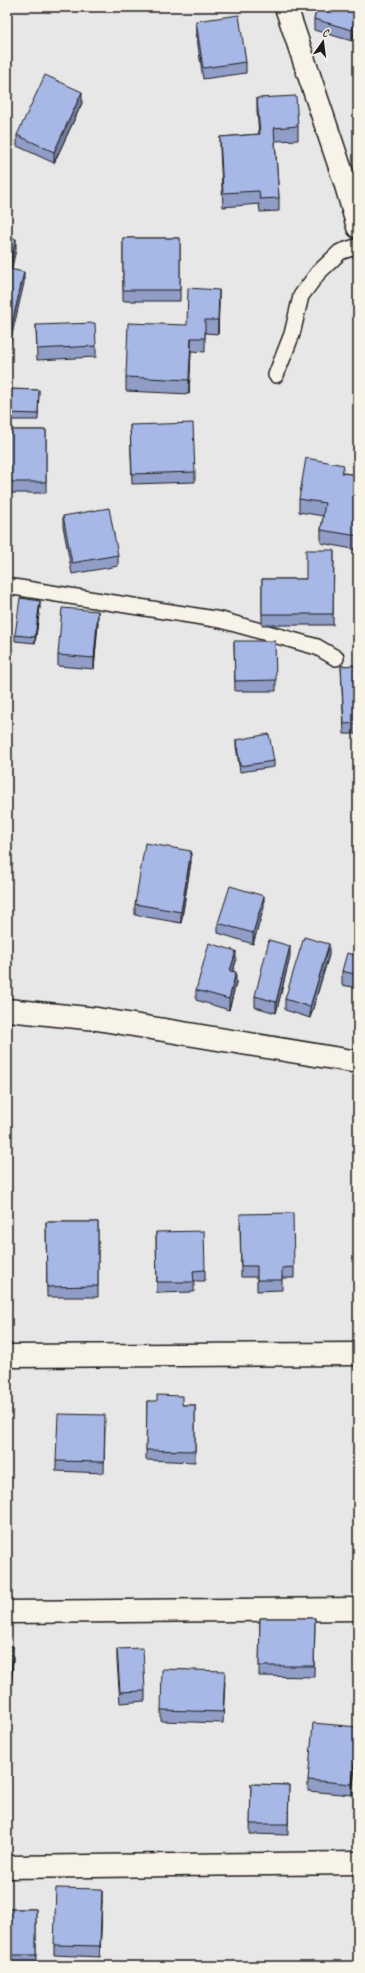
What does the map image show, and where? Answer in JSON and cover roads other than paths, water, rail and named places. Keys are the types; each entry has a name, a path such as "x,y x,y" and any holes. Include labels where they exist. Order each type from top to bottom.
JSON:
{"street":[{"path":"286,7 345,182 358,227"},
{"path":"7,1010 97,1019 358,1062"},
{"path":"7,1356 358,1354"},
{"path":"7,1612 358,1609"},
{"path":"7,1867 358,1863"}],"lane":[{"path":"276,375 292,334 301,296 318,272 340,252 358,246"},
{"path":"7,586 221,620 317,647 336,658"}]}
